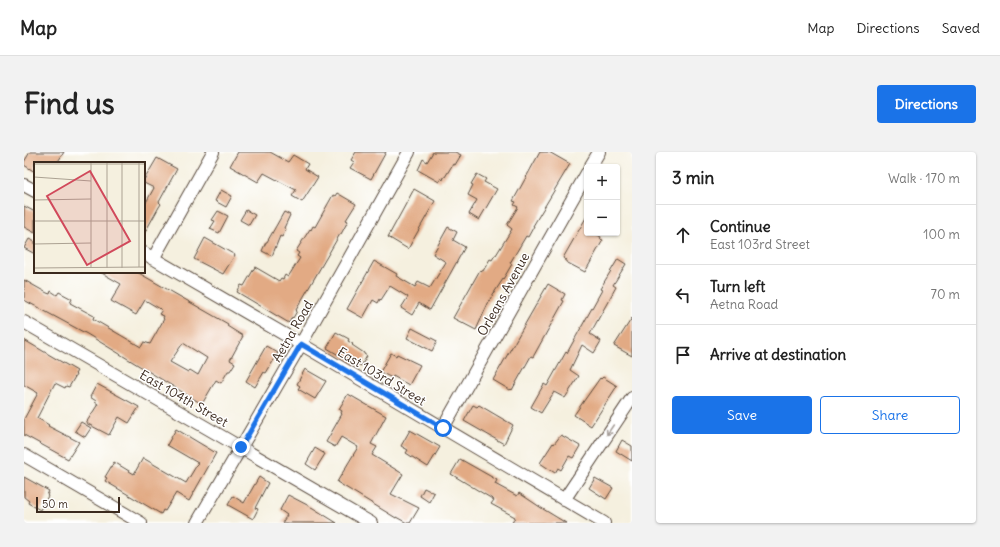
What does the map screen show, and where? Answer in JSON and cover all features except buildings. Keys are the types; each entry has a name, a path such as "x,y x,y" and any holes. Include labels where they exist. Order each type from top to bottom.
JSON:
{"street":[{"path":"149,256 213,152"},
{"name":"Aetna Road","path":"197,523 301,344 409,152"},
{"path":"592,164 599,152"},
{"name":"Orleans Avenue","path":"443,428 584,178"},
{"path":"24,185 34,190"},
{"name":"East 103rd Street","path":"149,256 604,523"},
{"name":"East 104th Street","path":"24,322 371,523"},
{"path":"564,500 632,398"},
{"path":"24,455 141,523"}],"route":[{"path":"241,447 301,344 443,428"}]}
